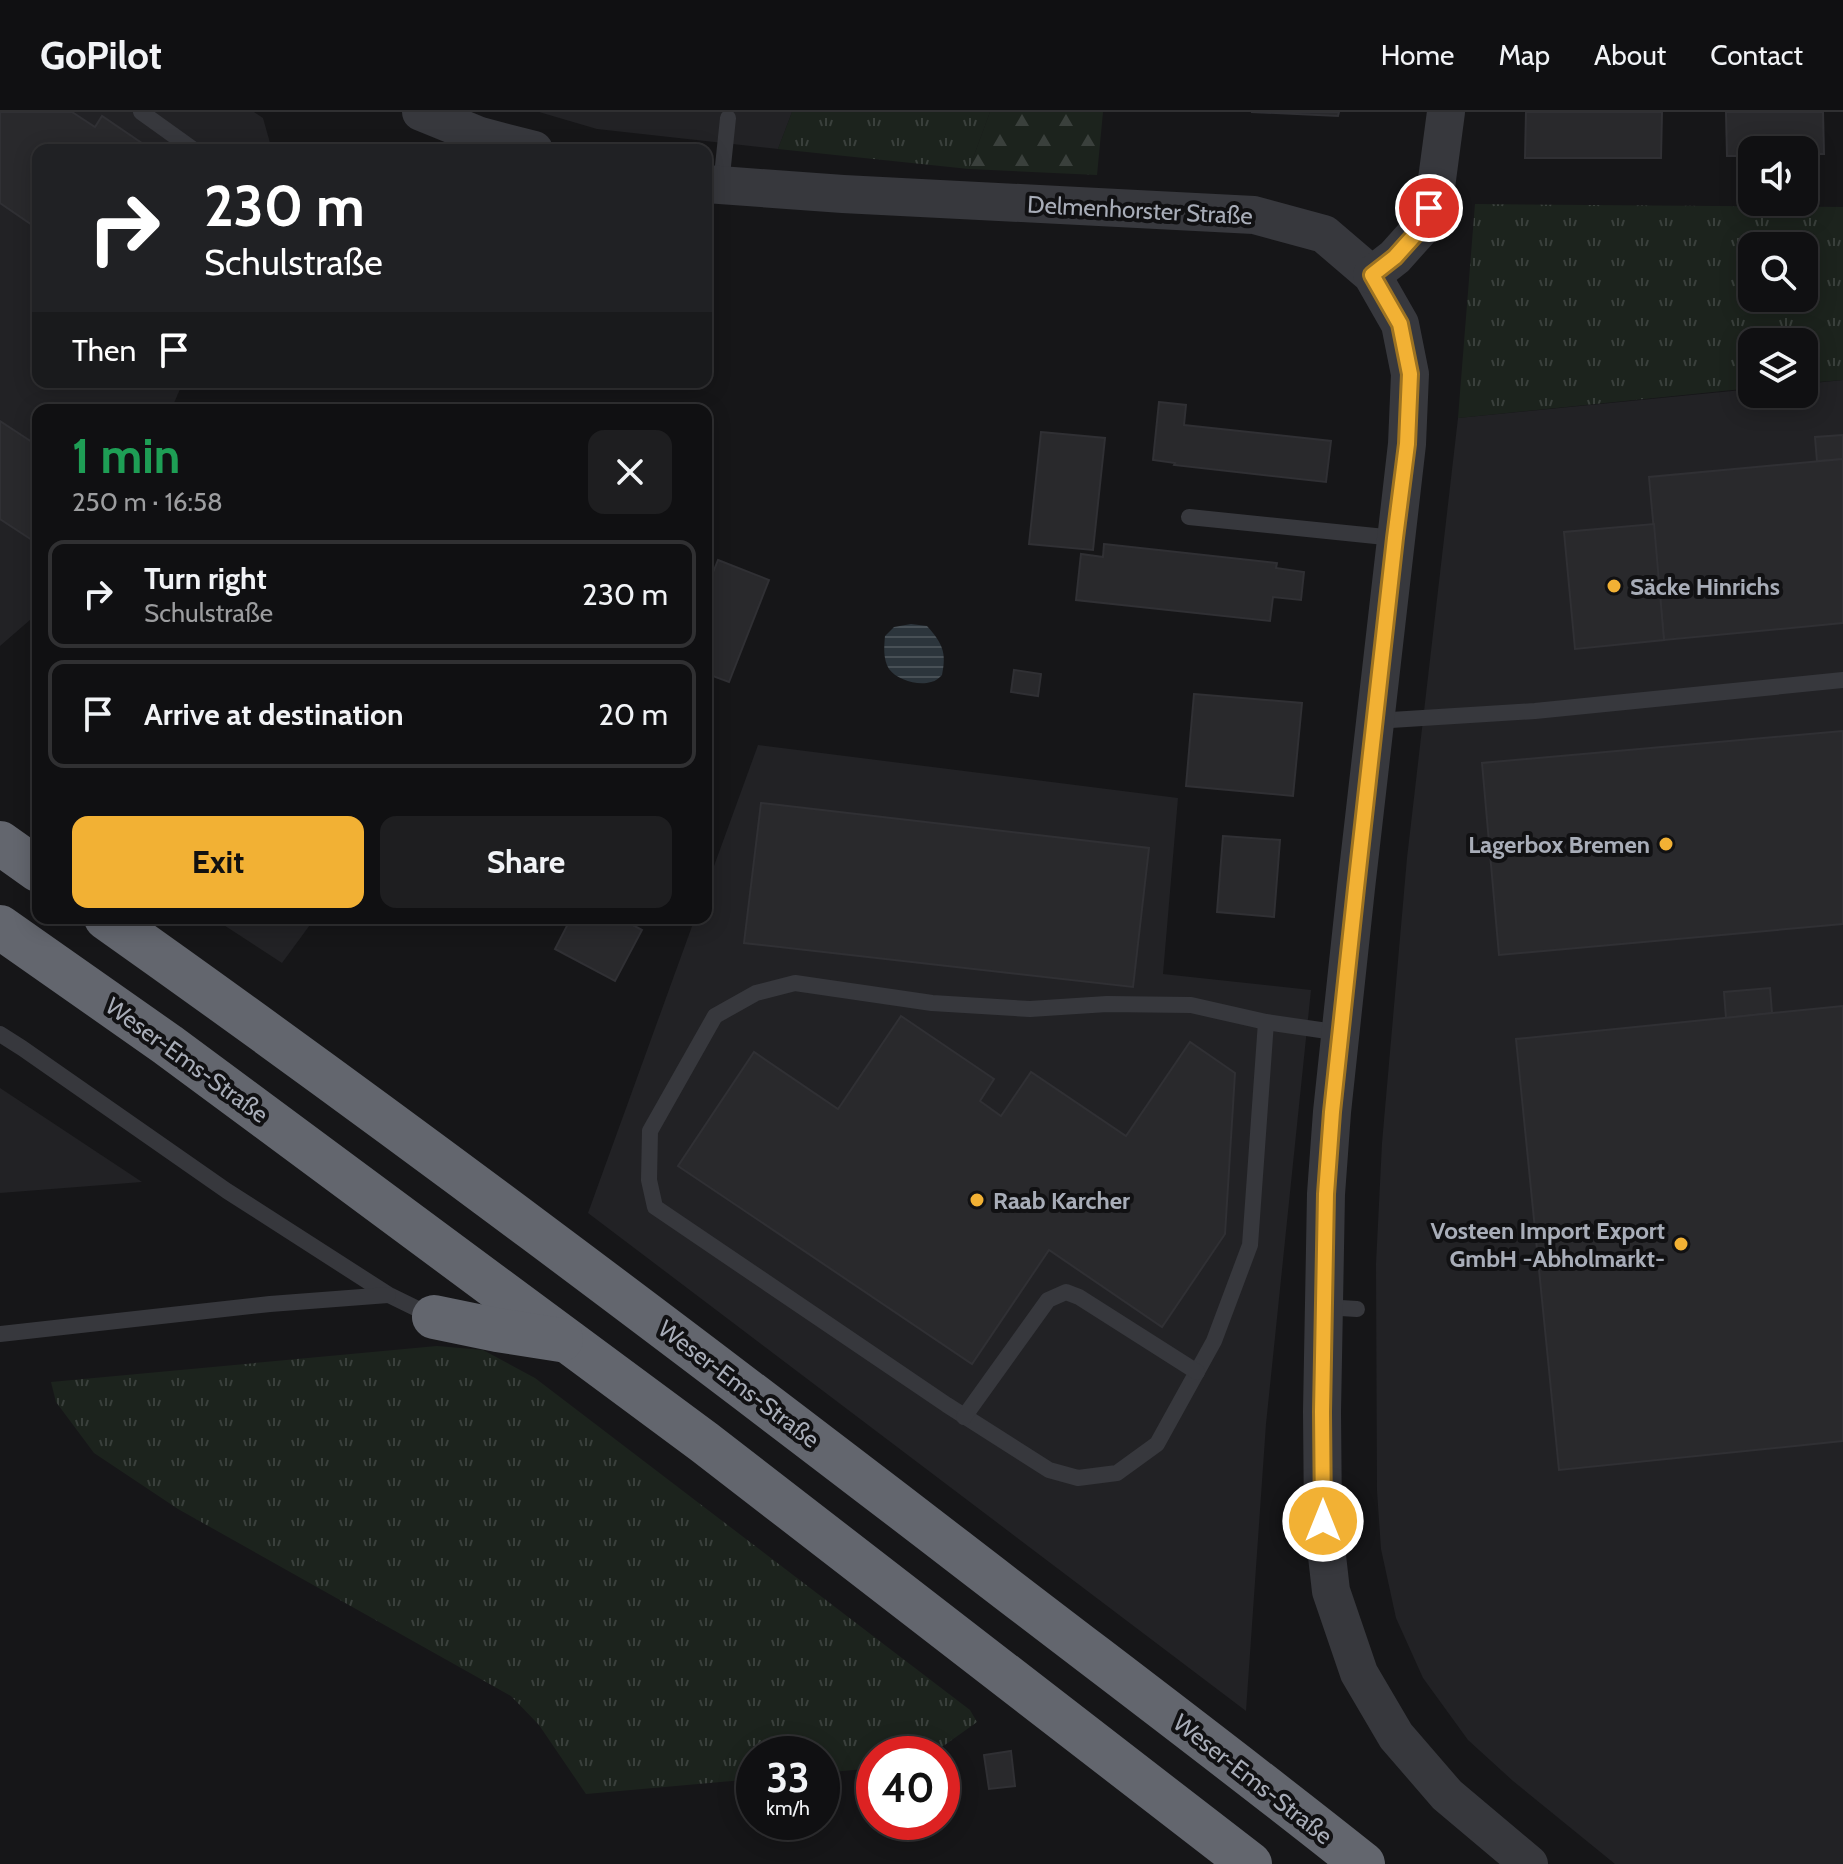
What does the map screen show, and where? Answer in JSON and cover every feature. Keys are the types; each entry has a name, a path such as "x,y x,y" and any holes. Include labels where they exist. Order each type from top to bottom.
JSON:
{"highway":[{"path":"0,843 32,866"},
{"name":"Weser-Ems-Straße","path":"115,924 536,1230 1363,1864"},
{"name":"Weser-Ems-Straße","path":"0,927 193,1064 704,1442 1250,1864"},
{"path":"434,1317 569,1342"}],"street":[{"path":"421,112 480,136 511,144"},
{"path":"1372,275 1395,257 1421,228 1436,187 1446,112"},
{"name":"Delmenhorster Straße","path":"713,185 1254,215 1324,234 1372,275 1400,324 1410,374 1407,444 1326,1194 1341,1308 1322,1412 1323,1521 1331,1591 1359,1673 1396,1736 1447,1795 1529,1864"}],"lane":[{"path":"141,112 186,144"},
{"path":"713,185 728,118"},
{"path":"1189,517 1395,538"},
{"path":"1375,721 1535,711 1843,680"},
{"path":"1266,1022 1250,1245 1214,1341 1157,1444 1117,1473 1078,1478 1049,1470 964,1417 655,1207 649,1180 650,1131 715,1016 756,993 795,983 932,1003 1030,1009 1107,1004 1191,1005 1266,1022 1341,1033"},
{"path":"0,1034 227,1191 389,1295 434,1317"},
{"path":"964,1417 1048,1300 1066,1292 1079,1297 1197,1372"},
{"path":"0,1334 270,1304 389,1295"}],"shaded area":[{"path":"0,112 254,112 263,118 270,144 32,144 32,388 180,388 174,404 32,404 32,618 0,646"},
{"path":"539,112 792,112 778,149 597,129"},
{"path":"1843,380 1843,1864 1615,1864 1468,1740 1423,1678 1396,1618 1381,1549 1377,1491 1376,1264 1382,1143 1407,858 1458,418 1738,390 1738,408 1818,408 1818,383"},
{"path":"911,624 927,626 942,648 942,675 934,681 908,681 893,673 887,665 885,636 894,627"},
{"path":"758,745 1178,798 1163,974 1311,990 1266,1424 1246,1711 588,1213 693,924 712,924 712,872"},
{"path":"222,924 311,924 282,963"},
{"path":"0,1088 142,1182 0,1193"}],"green space":[{"path":"792,112 990,112 969,169 778,149"},
{"path":"990,112 1103,112 1097,175 969,169"},
{"path":"1475,204 1738,206 1738,216 1818,216 1818,207 1843,207 1843,380 1818,382 1818,328 1738,328 1738,389 1458,418"},
{"path":"437,1346 483,1350 535,1378 970,1710 977,1722 957,1736 856,1736 856,1770 840,1771 840,1736 736,1736 736,1781 586,1794 539,1725 511,1696 178,1509 94,1453 56,1402 51,1382"}],"building":[{"path":"0,112 72,112 95,127 102,116 143,144 32,144 32,225 0,203"},
{"path":"1251,112 1339,112 1338,116"},
{"path":"1526,112 1662,112 1661,158 1525,158"},
{"path":"1726,112 1823,112 1824,154 1818,154 1818,136 1738,136 1738,156 1727,156"},
{"path":"1159,402 1186,405 1184,425 1331,441 1326,482 1153,460"},
{"path":"0,421 32,442 32,540 0,519"},
{"path":"1041,432 1105,438 1093,550 1029,544"},
{"path":"1843,435 1843,459 1817,461 1815,437"},
{"path":"1843,459 1843,623 1664,640 1649,477"},
{"name":"Säcke Hinrichs","path":"1654,524 1664,640 1575,649 1564,532"},
{"path":"1104,544 1277,563 1276,568 1304,572 1301,600 1273,597 1270,621 1076,600 1081,554 1103,557"},
{"path":"718,560 769,580 729,682 713,676 712,679 712,575"},
{"path":"1014,670 1041,674 1038,696 1011,692"},
{"path":"1194,694 1302,703 1293,796 1186,786"},
{"name":"Lagerbox Bremen","path":"1843,731 1843,924 1499,955 1482,763"},
{"path":"761,803 1149,848 1133,987 744,943"},
{"path":"1223,836 1280,840 1274,917 1217,912"},
{"path":"568,924 631,924 642,930 615,981 555,949"},
{"path":"1770,988 1772,1013 1726,1018 1724,992"},
{"path":"1843,1006 1843,1441 1559,1470 1516,1039"},
{"name":"Raab Karcher","path":"901,1016 994,1079 980,1101 1001,1116 1031,1072 1126,1136 1190,1042 1235,1073 1225,1234 1162,1327 1049,1250 972,1364 678,1166 754,1052 838,1109"},
{"path":"1011,1751 1015,1786 989,1789 984,1755"}],"place":[{"name":"Säcke Hinrichs","path":"1614,586"},
{"name":"Lagerbox Bremen","path":"1666,844"},
{"name":"Raab Karcher","path":"977,1200"},
{"name":"Vosteen Import Export GmbH -Abholmarkt-","path":"1681,1244"}],"route":[{"path":"1323,1521 1326,1194 1332,1112 1407,444 1410,374 1400,324 1372,275 1395,257 1421,228 1429,208"}]}
